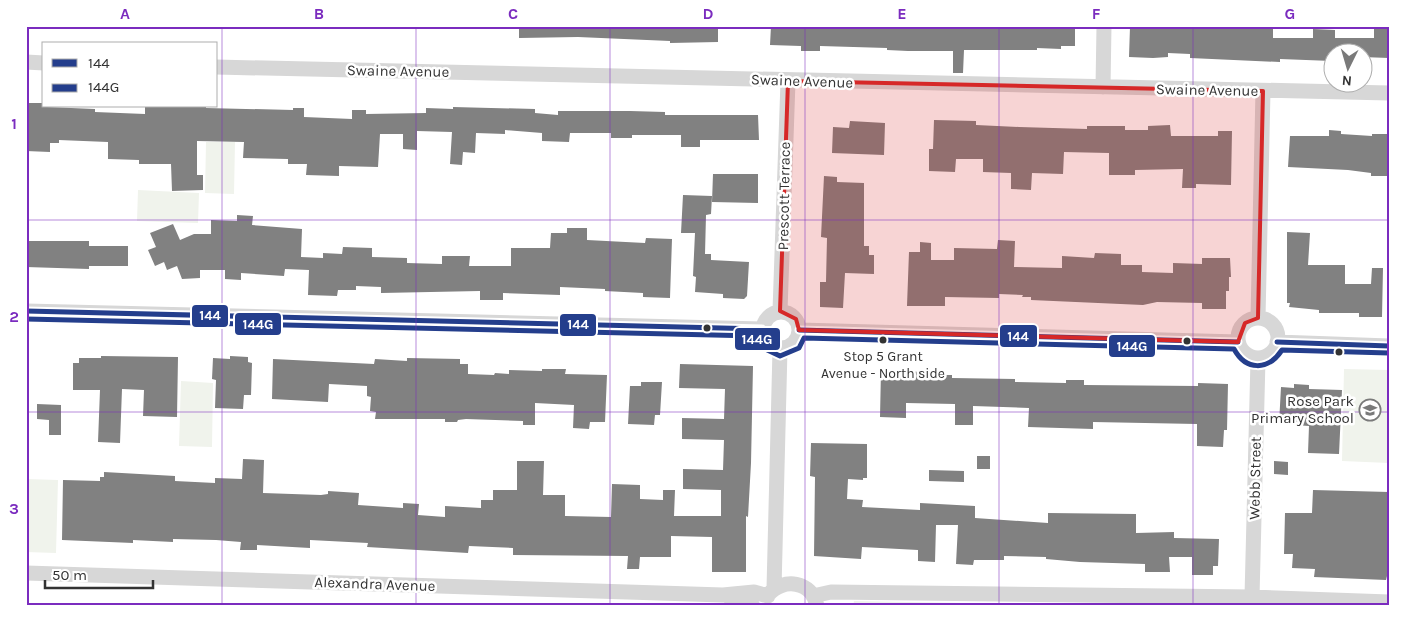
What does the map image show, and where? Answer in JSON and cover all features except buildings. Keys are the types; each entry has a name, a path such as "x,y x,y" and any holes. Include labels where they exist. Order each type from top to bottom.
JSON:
{"street":[{"path":"1103,87 1104,26"},
{"path":"26,62 42,63"},
{"name":"Swaine Avenue","path":"218,66 788,81 1389,93"},
{"name":"Prescott Terrace","path":"780,310 788,81"},
{"path":"1258,318 1263,91"},
{"path":"780,310 796,319 799,330 794,342 780,349 766,342 762,330 766,318 780,310"},
{"path":"26,311 762,330"},
{"path":"1258,318 1271,323 1276,329 1277,342 1270,354 1258,358 1245,354 1238,342 1240,328 1245,323 1258,318"},
{"path":"799,330 1238,342"},
{"path":"1277,342 1389,346"},
{"path":"773,594 780,349"},
{"name":"Webb Street","path":"1252,597 1258,358"},
{"path":"751,599 761,582 774,547"},
{"name":"Alexandra Avenue","path":"26,573 723,595 748,602 751,599 801,585 815,601"},
{"path":"815,601 831,592 1252,597 1389,602"}],"highlighted area":[{"path":"788,81 1263,91 1258,318 1245,323 1238,342 799,330 796,319 780,311"}],"shaded area":[{"path":"206,142 235,142 234,194 205,193"},
{"path":"138,190 199,193 198,223 137,221"},
{"name":"Rose Park Primary School","path":"1344,369 1389,370 1389,463 1342,461"},
{"path":"181,381 213,383 212,447 179,446"},
{"path":"26,479 58,480 56,553 26,552"},
{"path":"854,601 963,603 968,606 853,606"}],"transit line":[{"name":"144","path":"26,311 762,329"},
{"name":"144G","path":"26,319 756,336 761,347 780,356 799,348 804,338 1234,349 1245,361 1257,366 1270,362 1282,350 1389,353"},
{"name":"144","path":"799,330 1238,342"},
{"name":"144","path":"1277,342 1389,346"}],"place":[{"name":"Stop 5 Grant Avenue - North side","path":"883,340"},
{"name":"Rose Park Primary School","path":"1370,410"}]}
